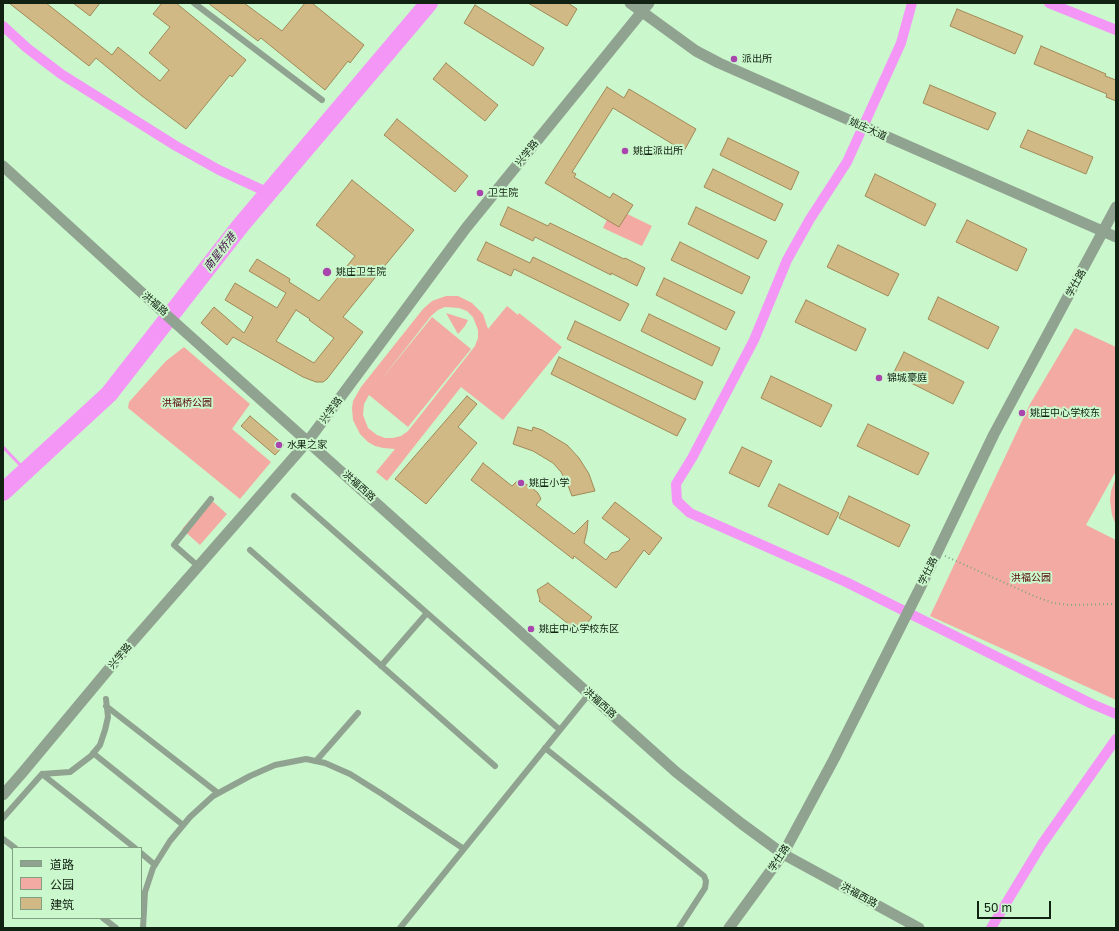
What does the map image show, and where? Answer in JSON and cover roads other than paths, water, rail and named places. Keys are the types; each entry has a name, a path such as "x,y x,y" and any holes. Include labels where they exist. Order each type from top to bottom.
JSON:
{"street":[{"name":"姚庄大道","path":"630,3 645,7 702,54 747,76 1116,237"},
{"name":"兴学路","path":"3,795 24,772 118,658 308,441 466,228 645,7"},
{"name":"洪福路","path":"3,166 152,302 308,441"},
{"name":"学仕路","path":"729,928 783,854 834,759 998,428 1116,207"},
{"name":"洪福西路","path":"308,441 676,772 783,854 919,928"}],"lane":[{"path":"194,3 322,100"},
{"path":"294,496 560,730"},
{"path":"198,566 174,545 212,499"},
{"path":"250,550 495,766"},
{"path":"381,666 427,613"},
{"path":"400,928 589,694"},
{"path":"3,818 42,774 70,772 93,754 100,745 105,730 108,717 106,699"},
{"path":"106,706 218,793"},
{"path":"316,761 358,713"},
{"path":"545,748 704,876 706,881 705,888 679,928"},
{"path":"93,754 183,825"},
{"path":"144,928 145,892 155,864 170,841 190,817 218,793 275,765 306,759 325,763 350,774 419,817 464,849"},
{"path":"42,774 134,847"},
{"path":"3,839 14,847"},
{"path":"142,854 155,864"},
{"path":"104,919 116,928"}],"waterway":[{"name":"南星桥港","path":"3,492 109,394 241,225 429,3"},
{"path":"912,3 901,43 847,162 810,219 787,260 754,340 692,458 676,484 677,501 690,513 846,582 1092,704 1116,714"},
{"path":"1049,3 1116,30"},
{"path":"3,26 27,48 61,74 176,146 219,170 269,193"},
{"path":"3,447 26,471"},
{"path":"991,928 1042,844 1116,739"}],"place":[{"name":"派出所","path":"734,59"},
{"name":"姚庄派出所","path":"625,151"},
{"name":"卫生院","path":"480,193"},
{"name":"姚庄卫生院","path":"327,272"},
{"name":"锦城豪庭","path":"879,378"},
{"name":"姚庄中心学校东","path":"1022,413"},
{"name":"水果之家","path":"279,445"},
{"name":"姚庄小学","path":"521,483"},
{"name":"姚庄中心学校东区","path":"531,629"}],"park label":[{"name":"洪福桥公园","path":"187,403"},
{"name":"洪福公园","path":"1031,578"}]}
